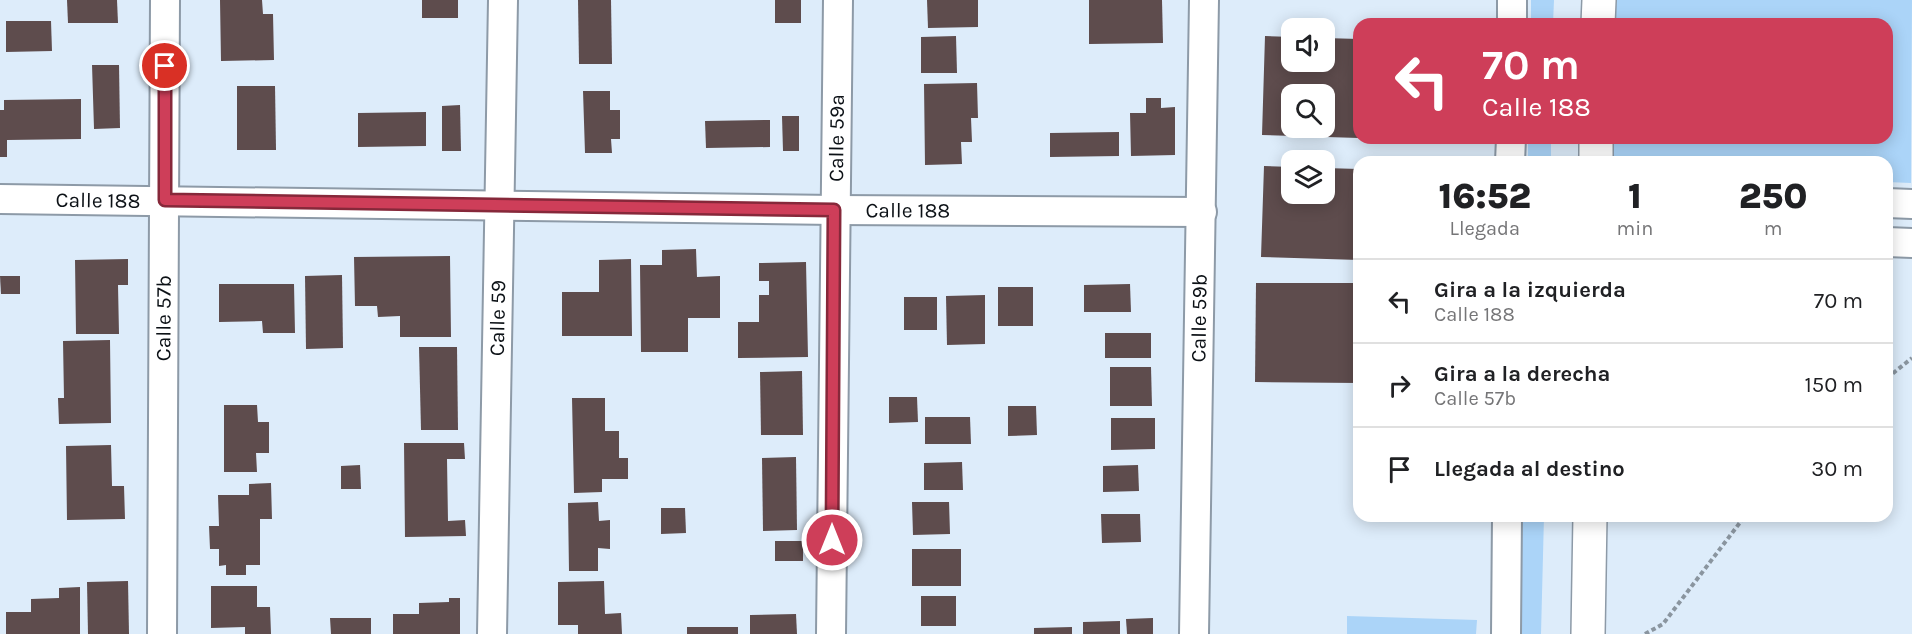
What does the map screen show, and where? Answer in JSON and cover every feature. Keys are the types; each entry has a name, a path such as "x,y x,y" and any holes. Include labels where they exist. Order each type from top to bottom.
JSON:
{"main road":[{"path":"1598,18 1599,0"},
{"path":"1588,634 1590,522"}],"street":[{"name":"Calle 57b","path":"162,634 165,0"},
{"name":"Calle 59","path":"492,634 503,0"},
{"name":"Calle 59a","path":"831,634 838,0"},
{"name":"Calle 59b","path":"1194,634 1204,0"},
{"path":"1512,0 1512,18"},
{"name":"Calle 188","path":"0,199 834,210 1202,212"},
{"path":"1893,203 1912,204"},
{"path":"1893,242 1912,243"},
{"path":"1506,634 1507,522"}],"path":[{"path":"1893,373 1912,358"},
{"path":"1645,634 1663,624 1740,522"}],"shaded area":[{"path":"1531,0 1554,0 1553,18 1531,18"},
{"path":"1614,0 1912,0 1911,183 1893,182 1893,156 1611,156 1611,144 1893,144 1893,18 1614,18"},
{"path":"1528,144 1551,144 1551,156 1528,156"},
{"path":"1521,522 1544,522 1541,634 1519,634"},
{"path":"1347,616 1477,620 1476,634 1347,634"}],"building":[{"path":"67,0 117,0 118,23 68,23"},
{"path":"220,0 262,0 263,14 273,14 274,60 221,61"},
{"path":"422,0 458,0 458,18 422,18"},
{"path":"578,0 611,0 612,64 579,64"},
{"path":"775,0 801,0 801,23 775,23"},
{"path":"927,0 978,0 978,27 928,28"},
{"path":"1089,0 1162,0 1163,43 1089,44"},
{"path":"6,21 51,21 52,51 6,52"},
{"path":"956,36 957,73 921,73 921,37"},
{"path":"1265,36 1281,37 1281,72 1335,72 1335,38 1353,39 1353,138 1335,137 1335,84 1281,84 1281,136 1262,135"},
{"path":"92,65 119,65 120,128 94,129"},
{"path":"977,83 978,118 971,118 972,142 961,142 962,164 925,165 924,84"},
{"path":"237,86 275,86 276,150 237,150"},
{"path":"583,91 610,91 610,110 620,110 620,139 611,139 612,153 585,153"},
{"path":"1146,98 1161,98 1161,108 1175,107 1175,155 1131,156 1130,113 1146,113"},
{"path":"81,99 81,139 7,140 7,157 0,157 0,110 4,110 4,100"},
{"path":"460,105 461,151 442,151 442,106"},
{"path":"426,112 426,146 358,147 358,113"},
{"path":"782,116 799,116 799,151 783,151"},
{"path":"770,120 770,147 706,148 705,121"},
{"path":"1119,132 1119,156 1050,157 1050,133"},
{"path":"1264,166 1281,167 1281,204 1335,204 1335,168 1353,169 1353,260 1261,257"},
{"path":"696,249 697,277 720,276 720,318 688,318 688,352 641,352 640,265 662,265 662,250"},
{"path":"450,256 451,337 400,337 400,316 378,317 377,306 355,306 354,257"},
{"path":"128,259 128,285 118,285 119,334 76,334 75,260"},
{"path":"631,259 632,336 562,336 562,292 599,292 599,260"},
{"path":"806,262 808,357 738,358 738,322 759,322 759,295 769,295 769,281 759,281 759,263"},
{"path":"342,275 343,348 306,349 305,276"},
{"path":"0,276 20,276 20,294 1,294"},
{"path":"1256,283 1353,283 1353,383 1255,382"},
{"path":"219,284 294,284 295,333 263,333 262,321 219,322"},
{"path":"1130,284 1131,312 1084,312 1084,285"},
{"path":"998,287 1033,287 1033,326 998,326"},
{"path":"985,295 985,344 947,345 946,296"},
{"path":"904,297 937,297 937,330 904,330"},
{"path":"1105,333 1151,333 1151,358 1105,358"},
{"path":"110,340 111,423 59,424 58,398 64,398 63,341"},
{"path":"419,347 457,347 458,430 421,430"},
{"path":"1110,367 1151,367 1152,406 1110,406"},
{"path":"802,371 803,435 761,435 760,372"},
{"path":"889,397 917,397 918,422 889,423"},
{"path":"572,398 605,398 605,431 619,431 619,458 628,458 628,479 602,479 602,492 574,493"},
{"path":"224,405 257,405 258,422 269,422 269,453 256,453 257,472 224,472"},
{"path":"1008,406 1036,406 1037,435 1008,436"},
{"path":"925,417 970,417 971,444 925,444"},
{"path":"1111,418 1155,418 1155,449 1111,450"},
{"path":"404,443 464,443 465,459 447,459 448,521 465,520 466,536 405,537"},
{"path":"111,445 112,486 124,486 125,519 67,520 66,446"},
{"path":"796,457 797,530 763,531 762,458"},
{"path":"962,462 963,490 924,490 924,463"},
{"path":"360,465 361,489 341,489 341,466"},
{"path":"1138,465 1139,491 1103,492 1103,466"},
{"path":"271,483 272,519 260,519 260,565 246,565 246,575 226,575 226,565 219,566 219,549 210,549 209,526 219,526 218,495 249,495 249,484"},
{"path":"598,502 599,521 610,520 610,549 598,548 598,571 569,571 568,503"},
{"path":"912,502 949,502 950,534 913,535"},
{"path":"661,508 685,508 686,533 661,534"},
{"path":"1101,514 1140,514 1141,542 1102,543"},
{"path":"775,541 803,541 803,561 775,561"},
{"path":"912,549 961,549 961,586 912,586"},
{"path":"128,581 129,634 88,634 87,582"},
{"path":"604,581 605,614 621,613 622,634 578,634 578,625 558,625 558,582"},
{"path":"211,586 257,586 257,607 270,607 271,634 245,634 245,627 211,628"},
{"path":"80,587 80,634 6,634 6,612 31,612 31,599 59,598 59,588"},
{"path":"921,596 956,596 956,626 921,626"},
{"path":"449,598 460,598 460,634 393,634 393,614 419,614 419,603 449,602"},
{"path":"796,614 797,634 750,634 750,615"},
{"path":"330,618 371,618 371,634 331,634"},
{"path":"1153,618 1153,634 1127,634 1126,619"},
{"path":"1120,621 1120,634 1083,634 1083,622"},
{"path":"687,627 738,627 738,634 687,634"},
{"path":"1072,627 1072,634 1034,634 1034,628"}],"route":[{"path":"165,66 165,200 834,210 832,540"}]}
